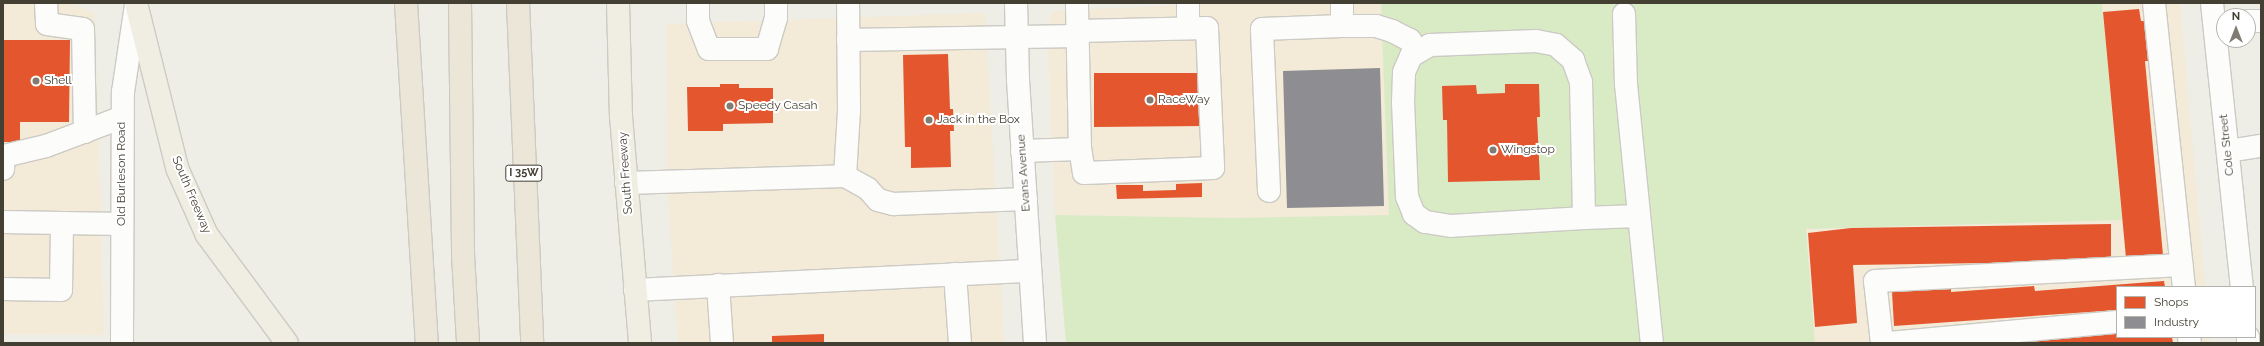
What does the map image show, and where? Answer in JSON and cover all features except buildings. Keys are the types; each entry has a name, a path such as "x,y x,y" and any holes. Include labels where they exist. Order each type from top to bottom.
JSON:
{"highway":[{"path":"406,3 426,343"},
{"path":"460,3 464,255 468,343"},
{"name":"I 35W","path":"518,3 532,343"}],"main road":[{"name":"South Freeway","path":"618,3 626,183 640,343"},
{"name":"South Freeway","path":"136,4 178,168 207,235 286,343"}],"street":[{"path":"46,3 47,24 83,29 85,132"},
{"path":"698,3 698,21 709,49 767,49 776,18 776,3"},
{"path":"845,176 849,111 848,3"},
{"name":"Evans Avenue","path":"1016,3 1022,151 1035,343"},
{"path":"848,40 1017,38 1078,33 1206,28 1213,168 1084,173 1080,149 1078,33 1077,3"},
{"path":"1188,3 1188,28"},
{"path":"1342,3 1342,26"},
{"path":"2154,3 2184,286"},
{"name":"Old Burleson Road","path":"122,343 123,92 136,4"},
{"path":"1624,14 1626,84 1638,216 1652,343"},
{"path":"1269,191 1262,29 1376,26 1392,31 1410,40 1418,52"},
{"path":"1584,218 1581,82 1572,60 1556,45 1536,41 1430,45 1411,56 1404,72 1403,102 1407,197 1414,214 1425,222 1450,226 1638,216"},
{"name":"Cole Street","path":"2219,48 2242,286"},
{"path":"3,161 123,117"},
{"path":"2228,152 2261,146"},
{"path":"1022,151 1080,149"},
{"path":"626,183 845,176 868,190 878,200 893,204 1026,199"},
{"path":"3,222 122,224"},
{"path":"3,289 61,290 62,223"},
{"path":"1882,343 1875,281 2182,266"},
{"path":"635,290 1030,271"},
{"path":"955,274 960,343"},
{"path":"718,285 722,343"},
{"path":"1889,343 2116,322"}],"shaded area":[{"path":"3,3 70,3 95,14 104,335 3,334"},
{"path":"1231,3 1381,3 1390,215 1232,218 1055,215 1047,26 1053,11"},
{"path":"2102,3 2180,3 2205,286 2116,286 2116,338 2210,338 2210,343 1815,343 1806,229 2122,220"},
{"path":"985,13 1004,343 678,343 668,195 667,24"}],"green space":[{"path":"1381,3 2102,3 2122,220 1806,229 1815,343 1066,343 1055,215 1232,218 1389,215"}],"place":[{"name":"Shell","path":"36,81"},
{"name":"RaceWay","path":"1150,100"},
{"name":"Speedy Casah","path":"730,106"},
{"name":"Jack in the Box","path":"929,120"},
{"name":"Wingstop","path":"1493,150"}]}
